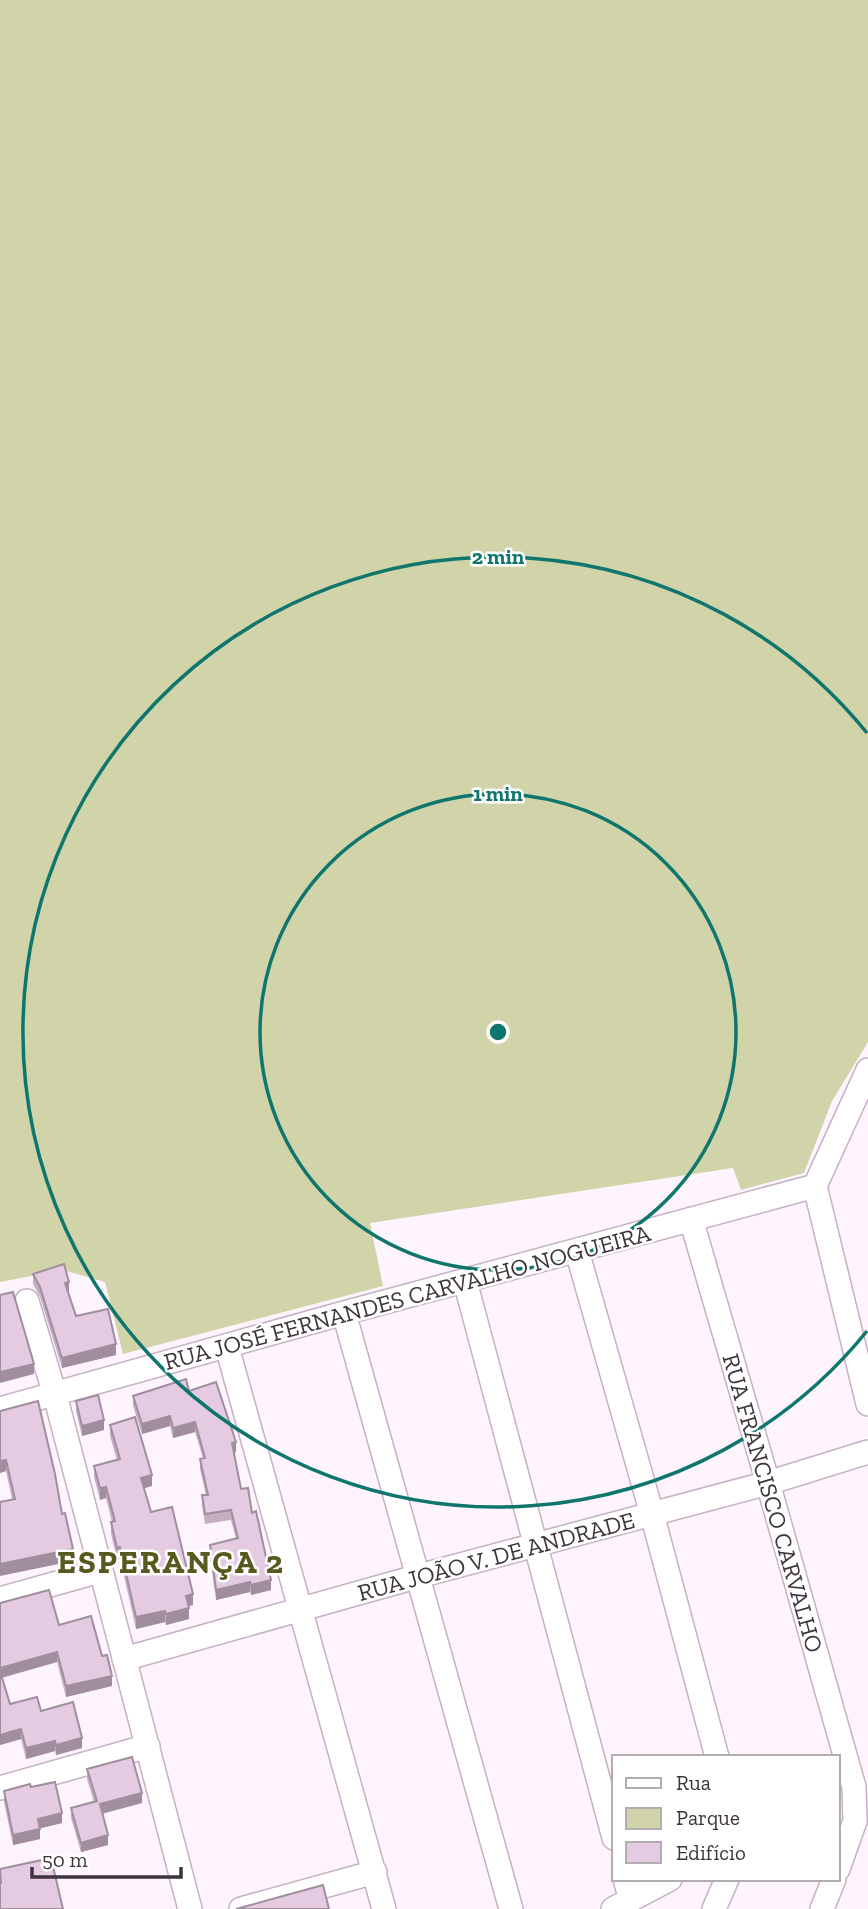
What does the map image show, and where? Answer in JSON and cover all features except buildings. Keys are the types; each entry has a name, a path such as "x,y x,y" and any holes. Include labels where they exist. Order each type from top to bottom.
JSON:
{"street":[{"path":"868,1070 815,1186 868,1404"},
{"name":"RUA JOSÉ FERNANDES CARVALHO NOGUEIRA","path":"0,1409 815,1186"},
{"name":"RUA FRANCISCO CARVALHO","path":"691,1219 853,1786 855,1821 840,1862"},
{"path":"577,1251 652,1514 716,1755"},
{"path":"465,1282 612,1830"},
{"path":"27,1300 149,1746 190,1909"},
{"path":"344,1313 510,1909"},
{"path":"227,1347 384,1909"},
{"name":"RUA JOÃO V. DE ANDRADE","path":"124,1659 418,1576 768,1483 868,1452"},
{"path":"0,1599 100,1571"},
{"path":"0,1787 149,1746"},
{"path":"241,1909 375,1872"},
{"path":"623,1896 664,1881"},
{"path":"714,1909 726,1881"},
{"path":"822,1909 833,1881"}],"green space":[{"path":"0,0 868,0 868,1042 832,1101 804,1173 741,1190 733,1168 370,1223 383,1286 123,1354 105,1282 63,1270 0,1282"}],"district":[{"name":"ESPERANÇA 2","path":"171,1562"}]}
